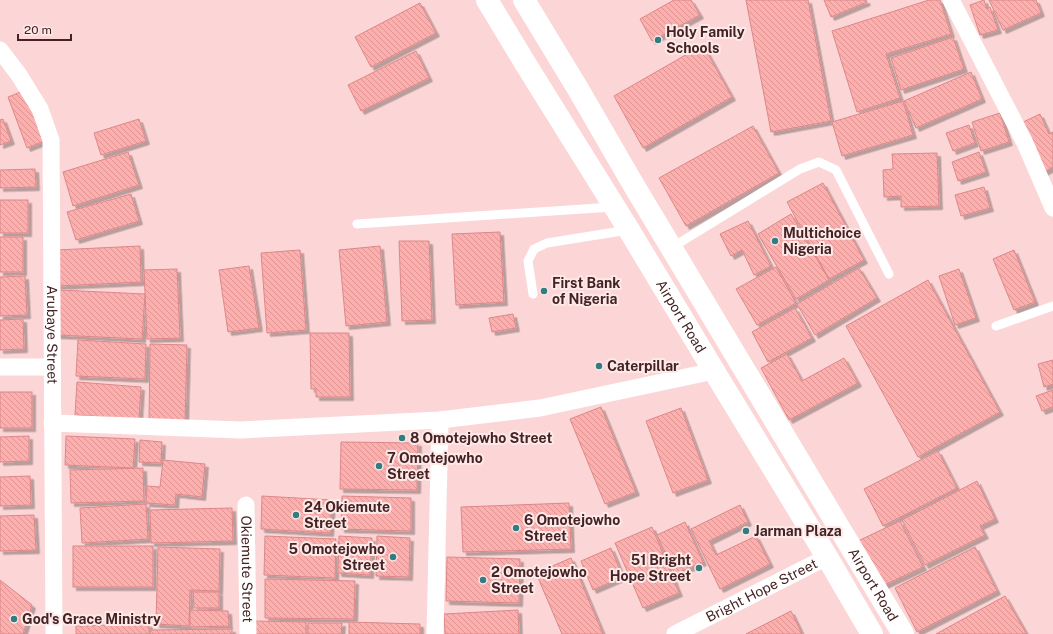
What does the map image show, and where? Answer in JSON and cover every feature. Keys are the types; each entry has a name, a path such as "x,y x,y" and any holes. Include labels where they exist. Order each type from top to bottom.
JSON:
{"main road":[{"name":"Airport Road","path":"487,0 629,230 872,634"},
{"name":"Airport Road","path":"524,0 903,634"},
{"path":"525,62 552,46"}],"street":[{"path":"950,0 1049,188 1053,208"},
{"name":"Arubaye Street","path":"0,50 20,75 40,109 51,140 54,634"},
{"path":"0,367 52,367"},
{"path":"52,423 241,430 440,420 540,408 714,371"},
{"path":"435,634 440,420"},
{"name":"Okiemute Street","path":"246,505 248,634"},
{"name":"Bright Hope Street","path":"675,634 827,557"}],"lane":[{"path":"671,248 800,169 819,162 836,170 889,274"},
{"path":"358,224 614,207"},
{"path":"533,294 528,261 534,249 547,243 629,230"},
{"path":"996,326 1053,306"}],"building":[{"path":"674,0 691,0 700,15 652,41 640,19"},
{"path":"746,0 808,0 831,121 771,132"},
{"path":"824,0 866,0 867,2 831,17"},
{"path":"929,0 940,0 951,34 886,54 900,98 857,112 832,31"},
{"path":"984,0 987,9 990,7 998,30 980,35 970,5"},
{"path":"989,0 1036,0 1041,13 1003,30"},
{"path":"420,3 436,33 371,67 355,37"},
{"path":"953,37 964,69 901,90 891,58"},
{"path":"703,45 732,97 643,148 614,96"},
{"path":"416,51 429,78 361,111 348,85"},
{"path":"971,72 982,99 916,128 904,101"},
{"path":"28,89 47,140 27,148 8,97"},
{"path":"903,101 913,135 842,156 832,122"},
{"path":"1000,113 1009,142 981,151 972,122"},
{"path":"1040,114 1049,134 1053,132 1053,167 1044,172 1021,123"},
{"path":"3,119 11,141 0,145 0,120"},
{"path":"139,119 146,141 101,155 94,133"},
{"path":"969,125 975,143 953,151 946,133"},
{"path":"753,126 779,173 686,226 659,178"},
{"path":"128,152 139,185 73,206 63,172"},
{"path":"979,152 986,172 958,181 952,162"},
{"path":"937,153 939,206 901,207 901,196 884,197 883,170 893,169 892,154"},
{"path":"35,169 36,187 0,188 0,170"},
{"path":"823,183 864,260 829,279 787,202"},
{"path":"984,187 990,208 961,216 955,195"},
{"path":"131,194 139,221 76,240 67,212"},
{"path":"0,200 28,200 28,233 0,233"},
{"path":"791,214 829,280 796,299 758,234"},
{"path":"748,221 771,266 754,275 742,250 731,256 720,234"},
{"path":"500,232 504,302 456,305 452,234"},
{"path":"0,237 23,237 23,272 0,272"},
{"path":"399,241 429,241 432,320 402,321"},
{"path":"140,246 141,282 57,286 56,250"},
{"path":"380,246 387,322 346,326 339,250"},
{"path":"300,250 306,330 267,333 261,253"},
{"path":"1014,250 1035,302 1014,310 993,259"},
{"path":"249,266 259,328 228,332 219,270"},
{"path":"776,267 796,303 757,325 736,289"},
{"path":"859,268 877,298 815,335 797,304"},
{"path":"177,269 180,338 147,339 144,270"},
{"path":"959,269 976,318 955,325 939,276"},
{"path":"25,276 27,315 0,316 0,277"},
{"path":"928,280 1000,412 918,457 846,326"},
{"path":"59,290 145,294 142,339 57,335"},
{"path":"795,308 812,338 768,362 752,332"},
{"path":"513,314 516,328 492,332 489,318"},
{"path":"23,319 24,349 0,350 0,320"},
{"path":"310,333 349,333 350,397 316,397 316,389 311,389"},
{"path":"78,340 146,344 145,379 76,376"},
{"path":"150,344 187,345 185,423 149,422"},
{"path":"787,354 802,381 844,358 858,383 789,420 761,368"},
{"path":"1053,360 1053,384 1044,387 1038,364"},
{"path":"77,382 141,387 139,419 75,415"},
{"path":"1053,390 1053,407 1042,411 1036,396"},
{"path":"0,392 32,392 32,428 0,428"},
{"path":"601,407 636,492 605,504 570,419"},
{"path":"681,408 708,480 673,493 646,421"},
{"path":"29,436 29,461 0,462 0,437"},
{"path":"66,436 135,439 133,468 65,465"},
{"path":"140,440 162,442 161,463 139,462"},
{"name":"7 Omotejowho Street","path":"341,442 418,443 417,490 340,489"},
{"path":"938,451 957,488 883,526 864,489"},
{"path":"163,460 205,464 202,497 176,494 175,505 146,503 147,486 160,487"},
{"path":"143,468 144,501 71,503 70,470"},
{"path":"30,476 31,505 0,506 0,477"},
{"path":"977,481 995,519 980,526 985,535 925,565 902,520"},
{"name":"24 Okiemute Street","path":"262,496 332,500 330,533 261,529"},
{"path":"342,496 411,498 411,531 341,529"},
{"name":"6 Omotejowho Street","path":"569,503 571,549 463,552 461,507"},
{"path":"146,504 148,539 82,543 80,508"},
{"path":"740,505 748,522 709,541 716,555 756,536 770,564 720,589 691,529"},
{"path":"232,508 233,541 151,543 150,510"},
{"path":"34,515 36,550 0,551 0,516"},
{"path":"900,521 923,567 880,587 858,541"},
{"path":"685,522 703,562 675,574 657,535"},
{"path":"652,527 679,593 643,608 615,543"},
{"path":"265,536 336,539 335,578 264,575"},
{"path":"339,536 372,538 370,575 338,573"},
{"name":"5 Omotejowho Street","path":"377,536 410,538 409,577 376,576"},
{"path":"73,546 153,546 153,587 73,587"},
{"path":"158,547 220,549 219,591 190,590 189,626 156,624"},
{"path":"975,547 997,591 917,632 895,588"},
{"path":"611,548 623,577 593,590 581,561"},
{"name":"2 Omotejowho Street","path":"447,557 520,559 519,603 446,601"},
{"path":"571,558 603,634 562,634 536,573"},
{"path":"265,579 355,581 354,619 265,618"},
{"name":"God's Grace Ministry","path":"0,580 32,605 23,634 0,634"},
{"path":"193,592 219,592 219,608 194,608"},
{"path":"1005,596 1026,633 936,634"},
{"path":"190,610 228,611 229,626 190,627"},
{"path":"518,610 519,634 445,634 444,614"},
{"path":"791,611 802,634 746,634"},
{"path":"254,621 306,622 306,634 253,634"},
{"path":"349,622 420,624 420,634 349,634"},
{"path":"308,623 342,623 341,634 308,634"},
{"path":"149,624 149,634 76,634 76,626"},
{"path":"232,629 232,634 150,634 150,630"}],"place":[{"name":"Holy Family Schools","path":"658,40"},
{"name":"Multichoice Nigeria","path":"775,241"},
{"name":"First Bank of Nigeria","path":"544,291"},
{"name":"Caterpillar","path":"599,366"},
{"name":"8 Omotejowho Street","path":"402,438"},
{"name":"7 Omotejowho Street","path":"379,466"},
{"name":"24 Okiemute Street","path":"296,515"},
{"name":"6 Omotejowho Street","path":"516,528"},
{"name":"Jarman Plaza","path":"746,531"},
{"name":"5 Omotejowho Street","path":"393,557"},
{"name":"51 Bright Hope Street","path":"699,568"},
{"name":"2 Omotejowho Street","path":"483,580"},
{"name":"God's Grace Ministry","path":"14,619"}]}
